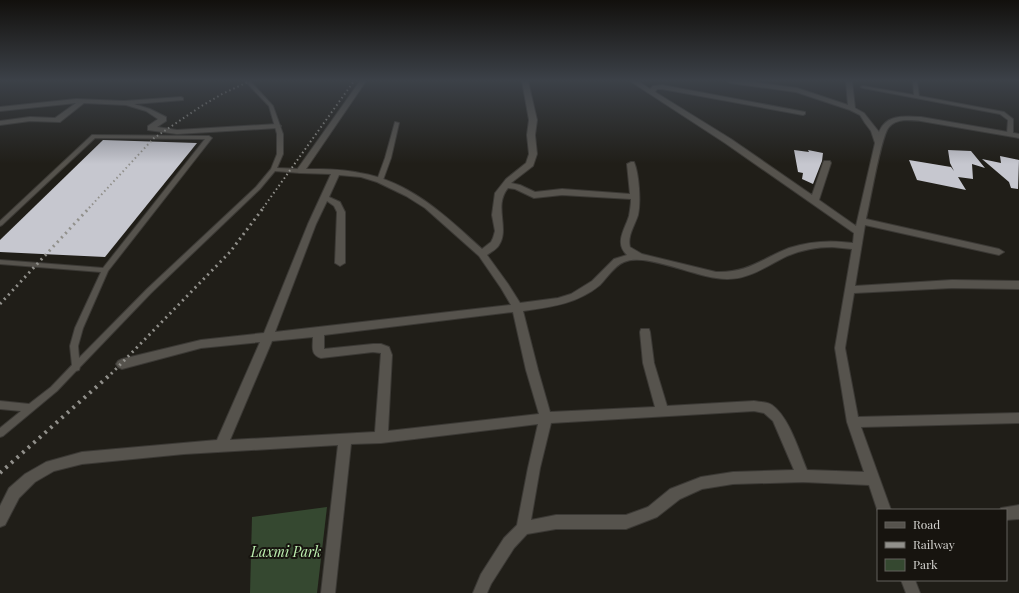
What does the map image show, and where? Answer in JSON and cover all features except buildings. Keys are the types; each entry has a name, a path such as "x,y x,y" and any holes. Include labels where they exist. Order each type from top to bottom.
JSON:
{"street":[{"path":"0,123 30,120 57,120 72,109"},
{"path":"143,109 163,119 151,128 164,131 177,132 277,126"},
{"path":"300,170 343,109"},
{"path":"482,254 495,244 498,238 499,231 496,206 499,193 530,164 533,154 531,135 533,120 531,109"},
{"path":"676,109 728,141 859,232"},
{"path":"776,109 804,114"},
{"path":"852,109 862,114 868,121 875,131 879,143"},
{"path":"884,509 853,422 840,348 859,232 879,143 885,126 894,120 905,118 935,121 1014,135"},
{"path":"814,201 827,163"},
{"path":"631,164 635,211 624,240 625,246 629,252 639,257 712,275 728,276 754,270 791,251 811,244 830,243 857,247"},
{"path":"300,170 361,175 380,180 409,194 428,206 448,222 482,254 505,286 517,307 532,370 546,418 534,468 523,528 509,543 486,579 480,593"},
{"path":"221,446 268,337 294,266 336,172"},
{"path":"506,185 517,187 534,195 562,192 634,197"},
{"path":"324,198 337,202 340,206 340,263"},
{"path":"862,221 999,252"},
{"path":"122,364 201,344 320,332 546,304 576,296 600,279 613,264 623,258 639,257"},
{"path":"850,290 952,284 1019,285"},
{"path":"320,332 318,352 321,354 373,348 381,348 385,350 387,355 381,437"},
{"path":"645,332 647,360 663,412"},
{"path":"0,520 14,493 30,478 51,466 82,458 221,446 381,437 546,418 754,406 767,408 778,418 803,476"},
{"path":"853,422 1019,418"},
{"path":"328,593 345,440"},
{"path":"523,528 556,522 626,522 652,512 675,494 701,483 733,478 803,476 873,479"},
{"path":"1007,513 1019,512"},
{"path":"908,581 913,593"}],"lane":[{"path":"0,433 54,389 76,368 149,291 258,188 274,169 280,154 280,134 272,109"},
{"path":"979,109 1002,113 1011,119 1014,135"},
{"path":"380,180 388,158 397,123"},
{"path":"0,224 94,136 209,138 105,270 79,328 74,346 76,368"},
{"path":"274,169 300,170"},
{"path":"0,262 105,270"},
{"path":"0,405 31,408"}],"green space":[{"name":"Laxmi Park","path":"327,507 317,593 250,593 252,517"}],"railway":[{"path":"89,208 154,138 198,109"},
{"path":"263,208 334,109"},
{"path":"0,304 90,207"},
{"path":"112,373 230,252 264,207"},
{"path":"0,473 112,373"}]}
